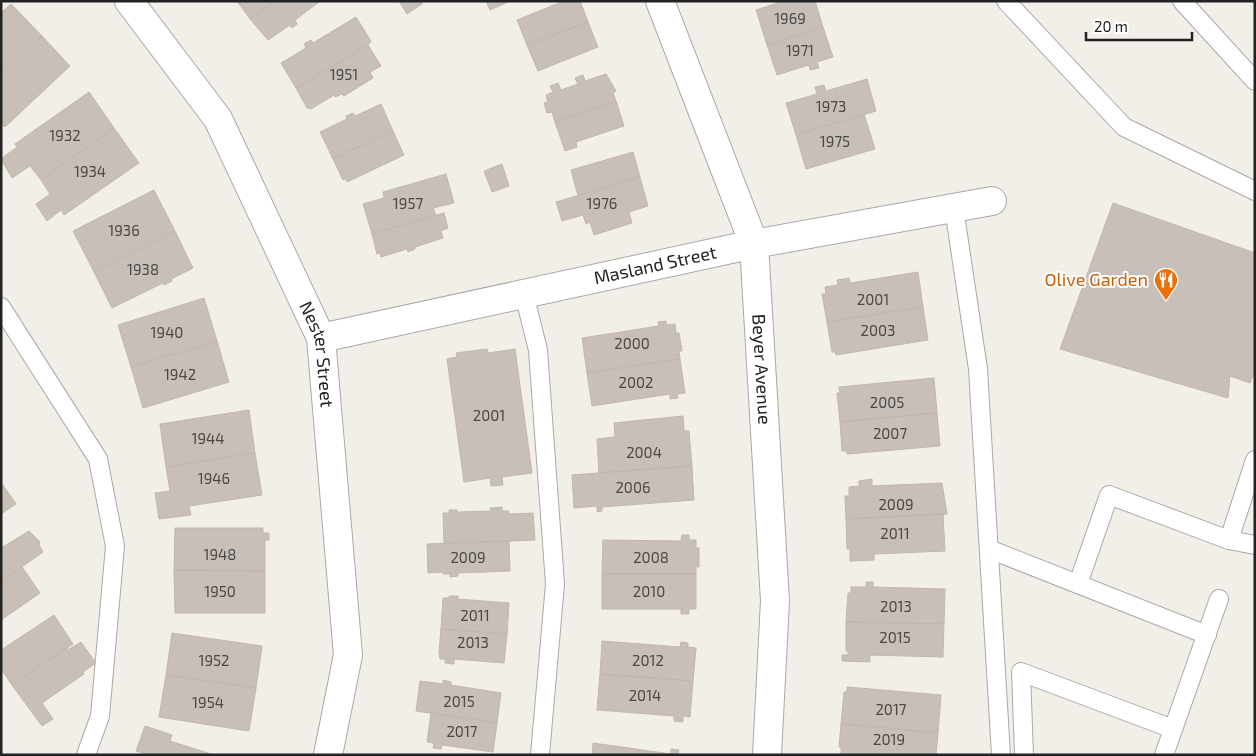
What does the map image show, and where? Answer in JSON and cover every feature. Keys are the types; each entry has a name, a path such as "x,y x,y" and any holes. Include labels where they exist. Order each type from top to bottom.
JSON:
{"street":[{"name":"Nester Street","path":"129,1 218,118 321,338 348,655 328,755"},
{"name":"Beyer Avenue","path":"660,1 754,244 775,601 766,755"},
{"name":"Masland Street","path":"321,338 754,244 992,201"}],"lane":[{"path":"1006,1 1124,127 1255,191"},
{"path":"1193,5 1255,81"},
{"path":"954,208 978,368 1001,755"},
{"path":"524,294 538,350 555,584 540,755"},
{"path":"1,307 98,460 115,546 100,716 86,755"},
{"path":"1229,540 1255,460"},
{"path":"1078,584 1109,495 1229,540 1255,545"},
{"path":"989,549 1207,635"},
{"path":"1164,755 1219,599"},
{"path":"1024,755 1021,672 1173,729"}],"building":[{"path":"237,1 275,1 250,19"},
{"path":"275,1 319,2 295,20 297,24 292,28 290,25 268,40 250,19"},
{"path":"399,1 421,1 422,4 407,14"},
{"path":"486,1 510,1 490,10"},
{"path":"564,1 580,1 588,22 527,45 517,20"},
{"path":"784,1 815,1 823,27 767,45 756,10"},
{"path":"11,4 42,36 1,74 1,13"},
{"path":"356,17 371,41 368,45 296,88 281,63 306,48 304,44 311,40 313,43"},
{"path":"588,22 598,47 538,71 527,45"},
{"path":"823,27 833,57 817,62 819,68 810,70 809,65 777,75 767,45"},
{"path":"42,36 70,66 5,127 1,124 1,74"},
{"path":"368,45 381,66 370,72 373,78 344,96 342,94 335,97 334,95 311,109 307,108 296,88"},
{"path":"606,74 616,91 613,93 616,101 555,122 552,112 547,113 544,103 548,102 546,95 553,92 550,86 558,83 561,90 578,84 575,78 583,75 585,81"},
{"path":"867,79 876,111 796,135 786,103 817,94 815,87 824,85 826,91"},
{"path":"89,92 114,128 41,180 30,166 12,178 1,159 17,147 15,144"},
{"path":"616,101 624,126 576,142 577,147 565,151 555,122"},
{"path":"381,104 393,131 333,159 320,132 347,119 346,116 353,113 355,116"},
{"path":"864,114 875,149 806,169 796,135"},
{"path":"114,128 139,163 64,215 61,210 47,221 36,204 50,194 41,180"},
{"path":"393,131 404,155 347,182 346,179 343,180 333,159"},
{"path":"633,152 640,177 578,196 571,170"},
{"path":"502,164 509,186 492,192 484,171"},
{"path":"446,174 454,203 433,208 436,215 372,234 363,204 384,198 383,192"},
{"path":"640,177 648,206 629,212 632,223 594,235 590,222 586,224 583,215 562,221 556,202"},
{"path":"154,190 175,231 94,272 73,231"},
{"name":"Olive Garden","path":"1113,203 1255,253 1255,371 1250,383 1230,376 1228,398 1060,349"},
{"path":"444,213 448,228 441,231 443,238 415,247 415,249 408,252 407,249 381,257 380,253 377,254 372,234"},
{"path":"175,231 193,268 171,279 172,281 164,285 163,283 112,308 94,272"},
{"path":"918,272 923,307 827,322 822,294 826,294 825,287 838,285 837,280 849,278 850,283"},
{"path":"204,298 217,341 131,367 118,325"},
{"path":"923,307 928,340 836,355 835,352 832,352 827,322"},
{"path":"666,321 667,325 675,324 676,333 679,333 682,351 679,351 680,359 587,373 582,338 659,326 658,322"},
{"path":"217,341 229,382 143,408 131,367"},
{"path":"487,349 488,353 515,349 532,473 502,477 503,485 491,486 490,478 464,482 447,359 457,357 456,353"},
{"path":"680,359 685,393 677,394 678,398 670,399 670,394 592,406 587,373"},
{"path":"934,378 937,413 840,422 837,393 840,393 839,387"},
{"path":"249,410 255,453 166,467 160,424"},
{"path":"937,413 940,446 847,454 847,451 842,451 840,422"},
{"path":"683,416 684,431 689,431 692,466 599,473 597,439 615,437 614,423"},
{"path":"255,453 262,495 189,506 191,515 159,519 155,493 170,491 166,467"},
{"path":"692,466 694,500 602,507 602,511 597,512 597,506 574,508 572,475"},
{"path":"872,479 872,486 942,483 947,514 846,519 845,496 849,496 849,487 859,486 859,481"},
{"path":"3,485 16,504 1,514 1,486"},
{"path":"502,507 502,511 509,511 509,514 533,513 535,540 444,544 443,513 449,513 449,510 457,510 457,512 491,511 490,508"},
{"path":"943,514 945,551 874,554 874,560 850,561 850,549 847,549 846,519"},
{"path":"175,528 263,528 263,533 269,533 269,540 265,540 265,571 174,570"},
{"path":"29,531 40,542 39,545 43,552 1,582 1,548"},
{"path":"682,535 689,535 689,540 696,540 696,548 699,548 699,567 696,567 696,574 602,574 603,540 681,541"},
{"path":"509,541 510,571 458,573 458,576 450,577 450,574 443,574 444,572 428,573 427,544"},
{"path":"22,567 40,593 1,620 1,582"},
{"path":"174,570 265,571 265,613 175,613"},
{"path":"602,574 696,574 696,609 689,609 689,614 681,614 681,609 602,609"},
{"path":"866,582 873,582 873,587 945,589 944,624 846,622 848,593 851,593 851,587 866,587"},
{"path":"449,596 458,596 458,599 509,603 507,634 441,629 443,598 449,598"},
{"path":"54,615 73,644 12,685 1,669 1,650"},
{"path":"846,622 944,624 943,657 870,655 870,662 842,661 842,655 848,655 848,651 846,651"},
{"path":"441,629 507,634 504,663 454,659 454,664 445,663 445,659 440,659 439,652"},
{"path":"172,633 262,646 256,688 166,675"},
{"path":"602,641 680,647 681,642 688,643 688,647 696,648 693,681 600,674"},
{"path":"81,642 96,663 83,672 84,674 42,703 53,719 42,726 12,685 67,648 68,650"},
{"path":"600,674 693,681 690,717 683,716 683,722 674,721 674,716 597,710"},
{"path":"166,675 256,688 249,731 159,717"},
{"path":"443,680 451,682 451,685 501,693 497,723 416,711 420,681 443,684"},
{"path":"847,687 941,695 938,733 841,724 844,692 847,692"},
{"path":"431,713 497,723 493,752 442,745 441,749 433,748 434,743 427,742"},
{"path":"841,724 938,733 936,755 841,755 841,747 839,747"},
{"path":"145,726 172,735 170,741 214,755 149,755 136,751"},
{"path":"593,743 671,754 671,749 679,750 678,754 683,755 592,755"}],"place":[{"name":"Olive Garden","path":"1166,301"}]}
